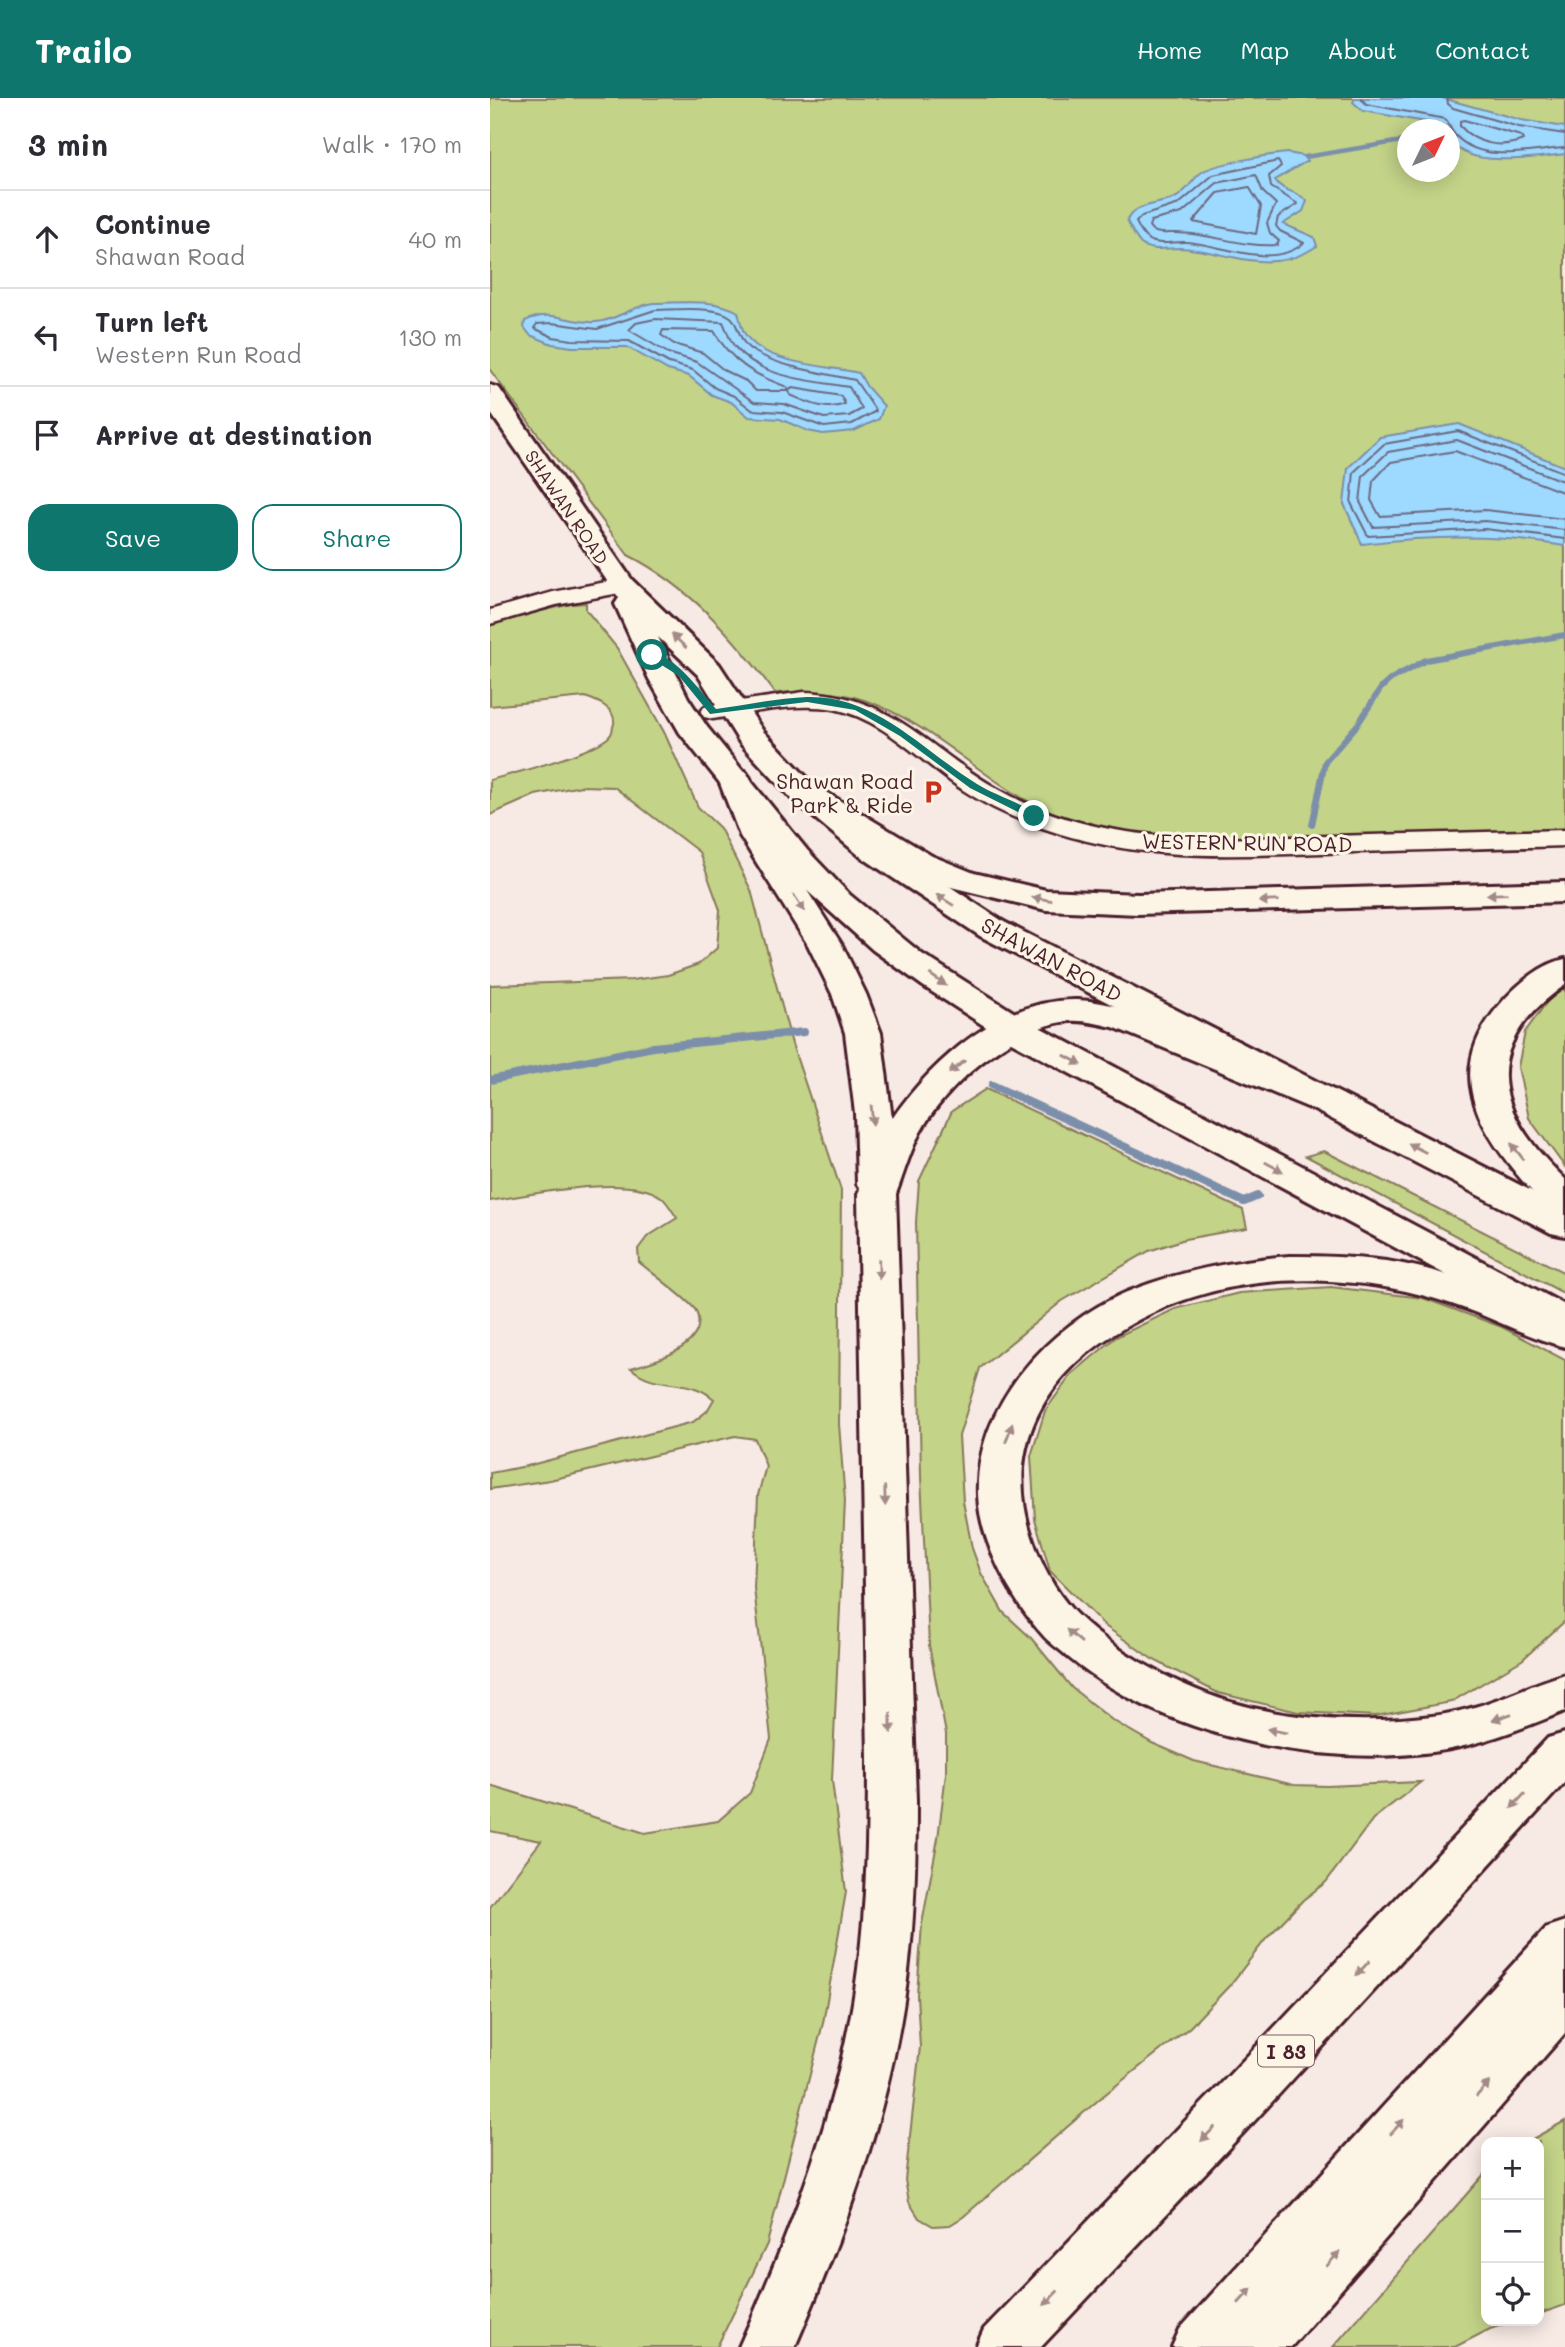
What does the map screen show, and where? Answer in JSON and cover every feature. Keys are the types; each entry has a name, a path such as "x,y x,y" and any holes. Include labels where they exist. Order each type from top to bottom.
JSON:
{"main road":[{"name":"SHAWAN ROAD","path":"490,393 622,586 661,675 706,748 734,778 794,856 817,882 855,917 932,976 1013,1028 1565,1322"},
{"name":"SHAWAN ROAD","path":"622,586 709,670 723,711 717,739 734,778"},
{"name":"SHAWAN ROAD","path":"652,655 682,674 751,736 803,792 871,849 992,929 1565,1224"},
{"path":"734,778 756,836 825,945 849,994 863,1033 873,1113 877,1194 894,1840 883,1972 859,2090 828,2196 791,2295 767,2347"},
{"path":"803,792 920,863 974,883 1046,900 1090,904 1199,903 1565,892"},
{"path":"1565,969 1520,1001 1504,1020 1492,1043 1487,1078 1492,1112 1503,1133 1536,1175 1565,1200"},
{"path":"877,1194 904,1128 920,1104 951,1071 1013,1028 1053,1013 1070,1010 1095,1012 1125,1020 1330,1103"},
{"path":"1565,1334 1447,1289 1389,1274 1307,1269 1225,1276 1186,1285 1116,1314 1082,1335 1058,1355 1037,1380 1017,1412 1004,1446 1000,1507 1013,1552 1023,1574 1063,1628 1093,1654 1130,1679 1210,1714 1311,1737 1373,1739 1433,1734 1485,1723 1565,1691"},
{"name":"I 83","path":"1004,2347 1239,2101 1565,1751"},
{"path":"1200,2347 1565,1941"},
{"path":"1255,2347 1565,1997"}],"street":[{"path":"490,617 553,599 622,586"},
{"name":"WESTERN RUN ROAD","path":"723,711 807,700 858,708 903,734 974,786 1004,803 1069,828 1112,838 1161,845 1223,847 1565,838"}],"green space":[{"path":"490,98 1565,98 1565,831 1197,839 1138,835 1079,823 1022,798 920,727 893,712 842,694 775,693 727,633 691,598 628,555 490,370"},
{"path":"586,603 586,610 617,648 664,732 698,807 720,828 751,890 792,1044 841,1190 839,1424 845,1501 832,1780 846,1892 823,2023 767,2244 717,2347 490,2347 490,1907 541,1841 490,1831 490,1785 645,1833 718,1821 750,1793 771,1739 754,1588 758,1495 766,1466 755,1439 735,1436 550,1480 490,1489 490,1473 527,1466 693,1422 707,1411 714,1399 693,1387 651,1379 631,1368 665,1357 688,1343 695,1334 698,1323 693,1307 639,1262 638,1249 647,1237 677,1218 661,1197 646,1190 603,1186 490,1201 490,985 632,980 668,975 699,964 717,948 720,910 699,852 614,787 581,786 535,795 490,815 490,780 591,748 611,734 614,718 609,709 585,697 490,706 490,623"},
{"path":"1565,988 1565,1167 1529,1118 1518,1067 1525,1032 1549,999"},
{"path":"986,1089 1243,1210 1247,1228 1185,1239 1149,1251 1062,1301 980,1368 959,1436 963,1501 972,1548 981,1573 1003,1612 1031,1638 1072,1688 1112,1720 1152,1743 1194,1761 1294,1785 1421,1782 1373,1819 1326,1882 1303,1900 1266,1939 1230,1985 1190,2027 1103,2096 963,2217 950,2225 933,2226 919,2218 909,2202 905,2180 920,2047 917,1995 922,1924 938,1838 946,1773 946,1734 929,1645 921,1477 916,1222 919,1181 952,1111"},
{"path":"1324,1151 1565,1273 1565,1294 1306,1156"},
{"path":"1331,1287 1423,1298 1502,1327 1565,1360 1565,1621 1522,1660 1451,1702 1376,1716 1298,1712 1218,1693 1152,1659 1105,1626 1050,1571 1035,1519 1031,1456 1045,1411 1072,1374 1116,1337 1175,1309 1239,1293"},
{"path":"1565,2121 1565,2305 1544,2312 1544,2137 1536,2137"},
{"path":"1481,2178 1481,2326 1499,2326 1455,2347 1333,2347"}],"water":[{"path":"1355,98 1442,98 1521,120 1565,127 1565,154 1517,159 1480,157 1460,149 1460,119 1409,119 1363,111 1353,102"},
{"path":"1288,153 1303,156 1307,161 1275,180 1307,201 1303,211 1283,224 1314,237 1317,246 1303,254 1282,260 1264,261 1191,249 1149,248 1139,242 1127,221 1130,215 1141,208 1179,195 1198,175 1208,169"},
{"path":"697,302 729,308 738,312 745,334 767,352 797,362 859,373 884,406 879,419 854,431 823,434 808,431 780,419 749,417 731,402 712,395 689,376 668,370 627,347 572,347 552,344 530,335 524,327 525,321 544,316 586,322 603,321 654,303"},
{"path":"1459,424 1565,467 1565,546 1464,538 1362,544 1344,504 1348,468 1380,437"}],"waterway":[{"path":"1305,157 1397,142"},
{"path":"1312,825 1325,762 1358,724 1381,688 1391,679 1426,660 1565,635"},
{"path":"490,1080 653,1047 804,1032"},
{"path":"992,1085 1244,1202 1258,1196"}],"place":[{"name":"Shawan Road Park & Ride","path":"933,792"}],"route":[{"path":"652,655 682,674 713,712 807,700 858,708 903,734 974,786 1034,816"}]}
